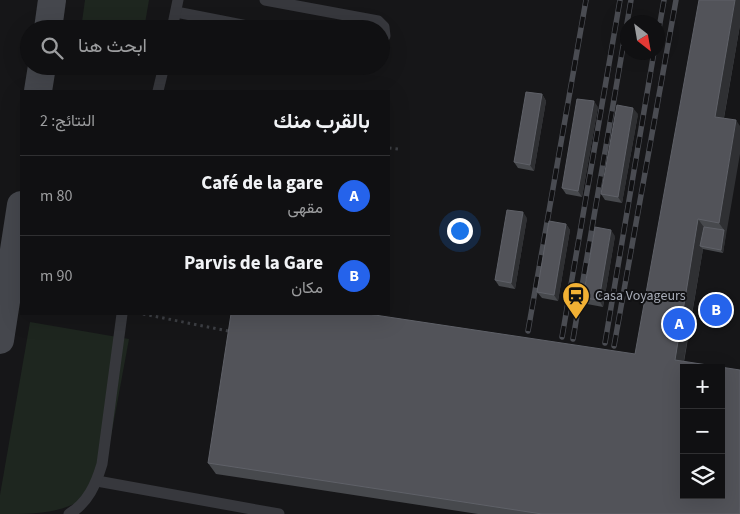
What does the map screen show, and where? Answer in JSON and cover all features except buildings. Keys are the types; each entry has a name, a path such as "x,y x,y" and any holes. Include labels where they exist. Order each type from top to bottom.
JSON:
{"street":[{"path":"49,20 52,0"},
{"path":"38,90 41,75"},
{"path":"0,340 20,211"}],"lane":[{"path":"265,0 373,20"},
{"path":"174,20 177,6 230,20"},
{"path":"158,90 162,75"},
{"path":"69,514 88,497 97,481 102,464 122,315"},
{"path":"97,481 279,514"}],"path":[{"path":"390,148 398,149"},
{"path":"147,315 238,333"}],"shaded area":[{"path":"85,0 149,0 146,20 82,20"},
{"path":"30,322 129,339 102,485 90,495 67,507 29,514 0,514 0,495"}],"railway":[{"path":"528,331 586,0"},
{"path":"562,337 620,0"},
{"path":"573,339 631,0"},
{"path":"661,15 664,0"},
{"path":"614,346 676,0"},
{"path":"605,343 653,60"}],"place":[{"name":"Parvis de la Gare","path":"716,310"},
{"name":"Casa Voyageurs","path":"576,320"},
{"name":"Café de la gare","path":"679,324"}]}
